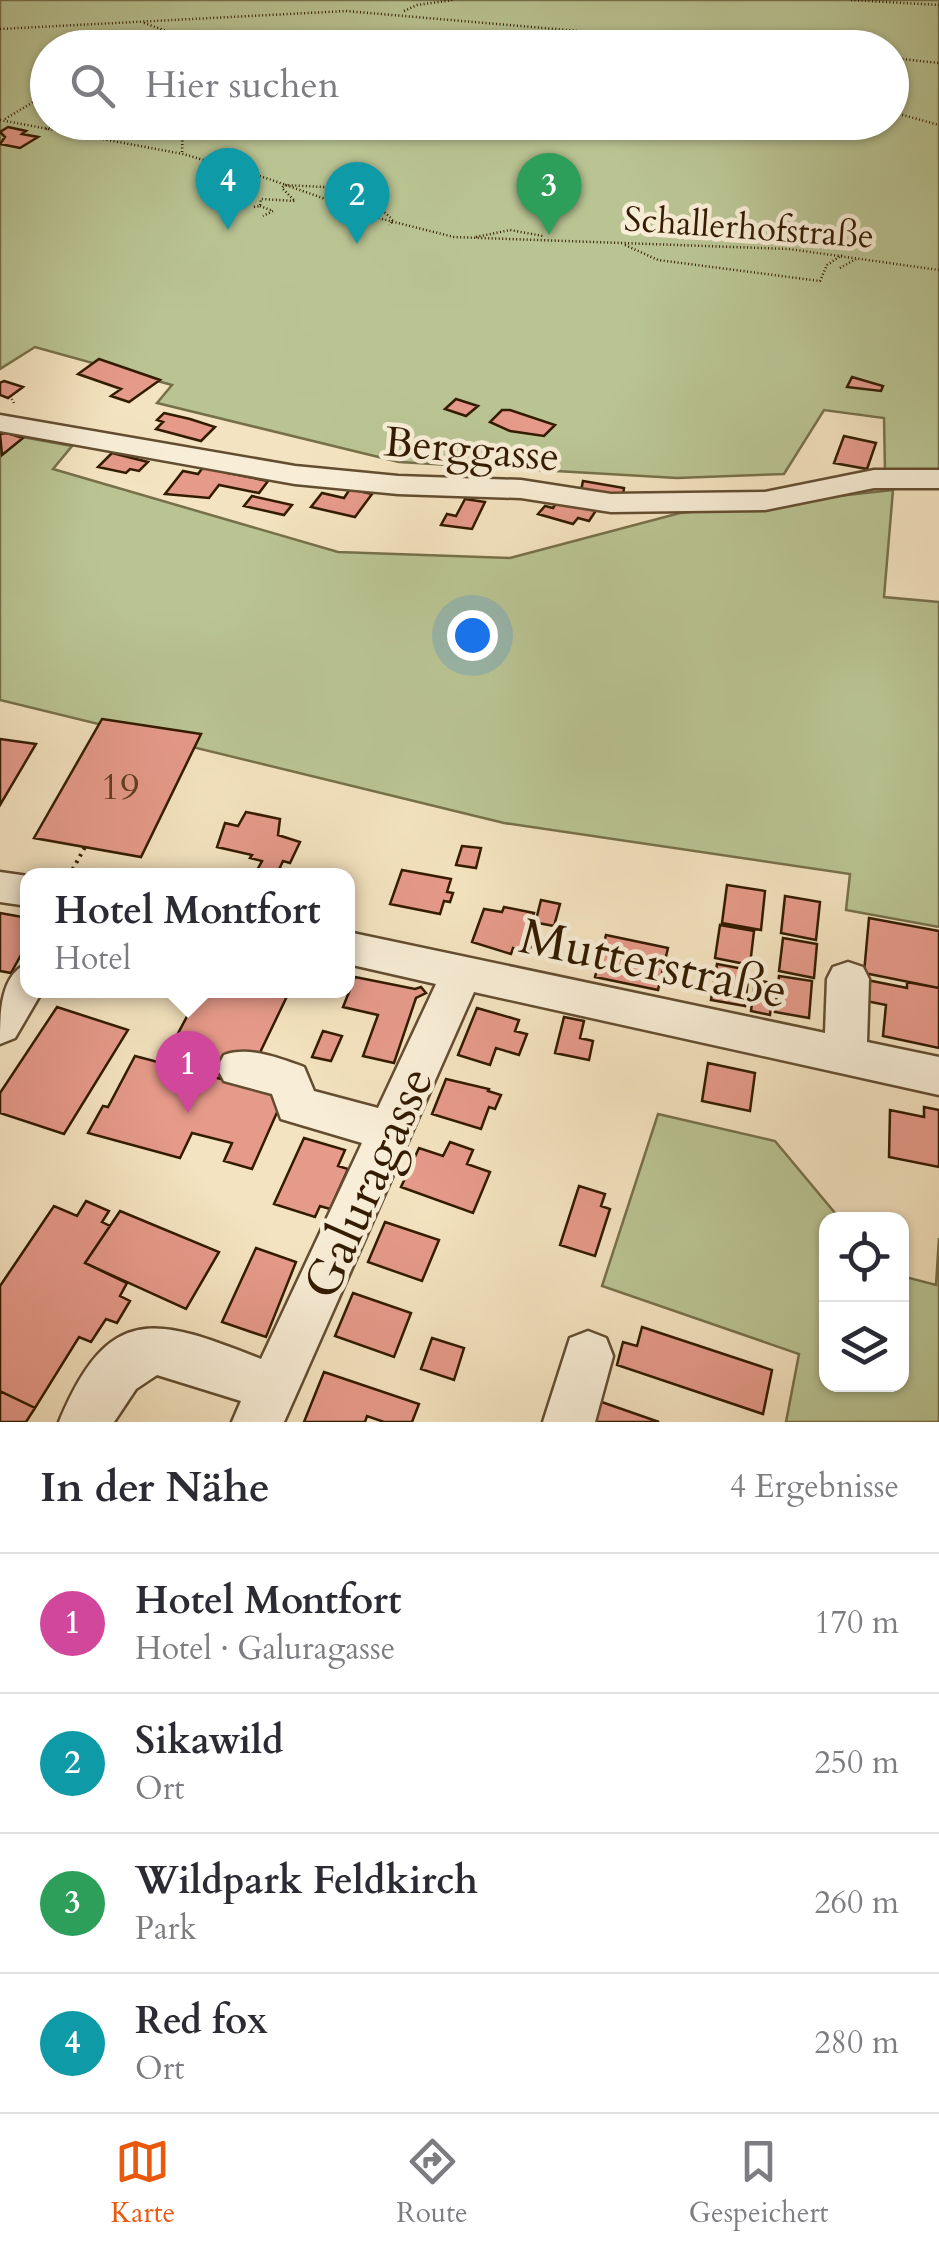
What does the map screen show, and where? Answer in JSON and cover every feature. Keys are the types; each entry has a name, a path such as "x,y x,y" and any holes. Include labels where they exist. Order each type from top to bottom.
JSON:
{"street":[{"name":"Berggasse","path":"0,423 295,476 398,485 521,489 611,503 765,501 874,479 939,479"},
{"name":"Mutterstraße","path":"355,950 939,1076"},
{"name":"Galuragasse","path":"85,1422 129,1360 149,1349 169,1352 266,1406 461,974"},
{"path":"844,1056 848,978"},
{"path":"0,1026 20,993"},
{"path":"239,1068 289,1080 297,1105 390,1132"},
{"path":"569,1422 588,1356"}],"path":[{"path":"402,13 417,6 453,0"},
{"path":"850,0 939,5"},
{"path":"0,29 300,11 402,13 579,30"},
{"path":"139,22 156,30"},
{"path":"909,60 939,63"},
{"path":"1,120 30,106"},
{"path":"909,117 939,125"},
{"path":"1,120 30,127"},
{"path":"98,140 182,154 206,165 284,185 389,225 393,222 389,214 349,196 342,186 324,190 284,185"},
{"path":"182,140 182,154"},
{"path":"263,216 274,211 257,207 261,199 295,201 282,188 284,185"},
{"path":"358,221 365,217"},
{"name":"Schallerhofstraße","path":"389,225 454,238 524,231 540,232 546,239 789,249 939,270"},
{"path":"618,242 658,260 820,281 826,264 842,255"},
{"path":"840,268 857,257"},
{"path":"73,868 84,847"}],"green space":[{"path":"0,0 939,0 939,470 885,471 884,418 824,410 784,474 677,478 399,462 157,403 172,385 35,347 0,369"},
{"path":"0,433 72,446 53,469 338,552 510,558 680,513 893,490 884,597 939,602 939,927 846,910 850,874 504,823 0,700"},
{"path":"658,1114 775,1141 834,1212 819,1212 819,1392 909,1392 909,1278 936,1285 939,1238 939,1422 786,1422 799,1354 602,1286"}],"building":[{"path":"8,127 26,131 22,134 33,140 20,148 0,144 5,137 0,132"},
{"path":"99,359 160,380 129,402 111,396 121,389 78,374"},
{"path":"852,377 883,386 881,391 847,387"},
{"path":"0,383 23,387 8,398 0,395"},
{"path":"456,399 478,406 466,416 445,409"},
{"path":"502,410 555,425 544,436 510,431 490,422"},
{"path":"164,413 215,427 201,441 156,429 163,422 157,420"},
{"path":"0,434 23,438 2,455"},
{"path":"844,436 876,443 867,469 834,463"},
{"path":"112,453 148,462 139,471 130,469 126,473 98,467"},
{"path":"204,466 268,481 259,493 219,485 209,498 165,494 183,471 198,474"},
{"path":"583,481 624,488 623,495 581,491"},
{"path":"350,489 372,494 355,517 311,507 322,493 344,498"},
{"path":"252,496 292,505 284,515 244,506"},
{"path":"465,499 485,502 472,529 441,525 447,514 456,516"},
{"path":"557,502 597,509 589,521 578,518 573,524 538,514 545,506 553,508"},
{"path":"102,719 201,734 141,857 34,838"},
{"path":"0,739 36,744 0,805"},
{"path":"246,812 280,819 278,835 300,842 290,863 283,861 280,868 258,868 262,861 250,858 252,855 217,847 225,823 238,826"},
{"path":"462,846 481,848 476,868 456,865"},
{"path":"402,870 451,879 447,892 453,893 450,902 444,901 440,914 390,904"},
{"path":"727,885 765,891 761,930 722,923"},
{"path":"785,896 820,902 816,940 781,933"},
{"path":"541,900 560,904 554,926 538,923 529,952 513,948 511,954 472,942 484,909 502,912 504,907 534,913 532,919 536,920"},
{"path":"0,913 20,917 20,957 11,973 0,971"},
{"path":"869,918 939,931 939,988 864,973"},
{"path":"720,925 754,931 750,965 715,958"},
{"path":"606,935 668,948 658,990 595,977"},
{"path":"783,938 817,944 814,978 779,971"},
{"path":"717,964 749,970 745,1006 711,1000"},
{"path":"779,976 812,981 809,1018 775,1012"},
{"path":"355,977 421,987 426,993 416,998 394,1063 363,1056 378,1015 343,1007 347,998 355,998"},
{"path":"862,979 907,988 907,982 939,988 939,1048 883,1036 886,1005 861,1000"},
{"path":"755,980 773,983 770,1015 751,1011"},
{"path":"197,998 286,998 255,1063 232,1082 175,1067 188,1043 175,1039"},
{"path":"57,1007 128,1030 64,1134 0,1113 0,1093"},
{"path":"477,1008 519,1020 515,1031 527,1034 519,1055 496,1048 490,1065 458,1055"},
{"path":"564,1017 584,1021 580,1038 593,1041 589,1060 555,1053"},
{"path":"323,1031 342,1036 331,1061 312,1057"},
{"path":"135,1056 286,1092 252,1169 224,1161 232,1143 192,1133 180,1158 88,1133 103,1106 108,1107"},
{"path":"708,1063 755,1073 750,1111 702,1101"},
{"path":"446,1079 501,1095 495,1109 489,1107 481,1129 432,1114"},
{"path":"924,1107 939,1110 939,1167 889,1157 890,1110 924,1117"},
{"path":"304,1138 345,1150 338,1166 348,1169 330,1209 320,1206 315,1217 274,1204"},
{"path":"450,1142 473,1150 467,1164 490,1172 473,1213 401,1187 419,1148 443,1156"},
{"path":"579,1186 605,1194 601,1206 610,1209 595,1256 560,1245"},
{"path":"86,1201 109,1211 102,1222 110,1226 85,1263 127,1283 120,1296 130,1301 117,1323 106,1319 91,1342 79,1337 35,1408 0,1391 0,1286 54,1206 77,1216"},
{"path":"120,1211 219,1252 186,1309 85,1263"},
{"path":"385,1222 439,1240 422,1281 368,1262"},
{"path":"256,1248 296,1262 266,1337 222,1322"},
{"path":"353,1293 411,1313 394,1357 335,1336"},
{"path":"642,1327 772,1370 763,1414 617,1365 623,1342 637,1346"},
{"path":"432,1338 464,1348 454,1380 421,1369"},
{"path":"324,1372 419,1404 412,1422 384,1422 367,1416 365,1422 304,1422"},
{"path":"0,1391 35,1408 26,1422 0,1422"},
{"path":"593,1399 659,1422 586,1422"}],"place":[{"name":"Red fox","path":"228,230"},
{"name":"Wildpark Feldkirch","path":"549,235"},
{"name":"Sikawild","path":"357,244"},
{"name":"Hotel Montfort","path":"188,1113"}]}
